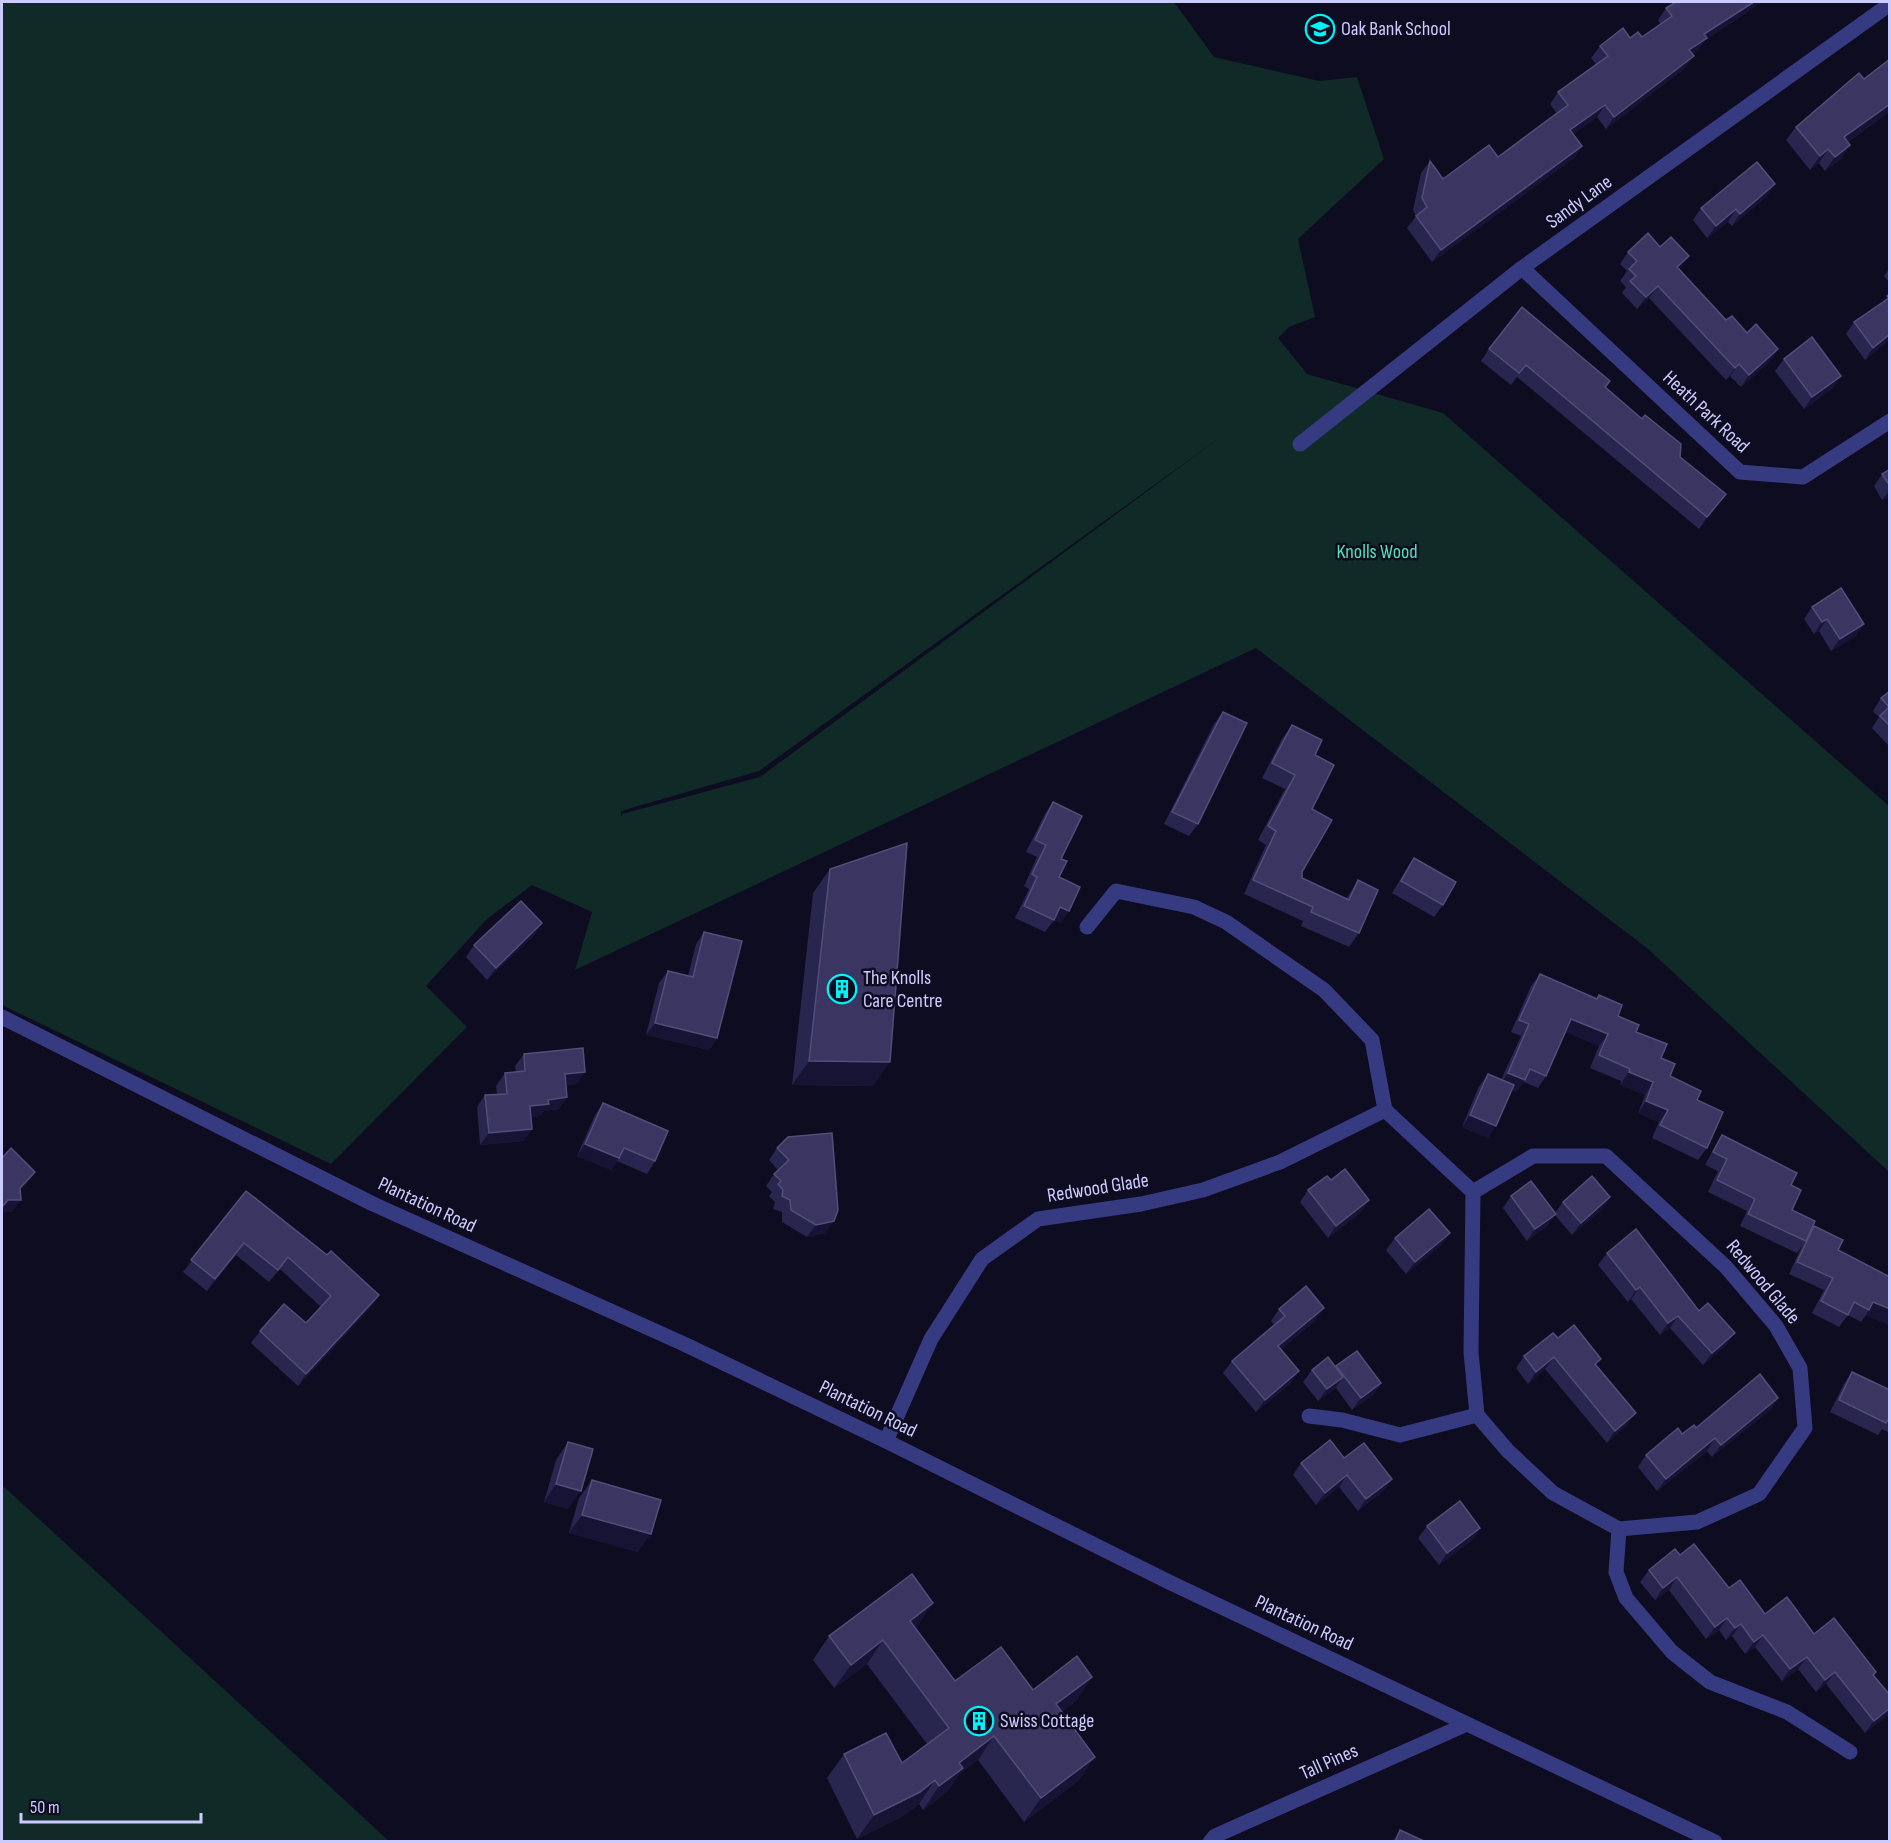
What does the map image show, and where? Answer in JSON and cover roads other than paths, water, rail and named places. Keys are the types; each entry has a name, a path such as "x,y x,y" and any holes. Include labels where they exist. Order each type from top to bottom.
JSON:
{"street":[{"name":"Sandy Lane","path":"1300,444 1522,268 1890,4"},
{"name":"Heath Park Road","path":"1522,268 1740,472 1803,477 1890,421"},
{"path":"1087,927 1116,891 1194,908 1226,922 1324,990 1372,1040 1385,1110 1473,1192 1472,1352 1477,1415 1508,1451 1553,1493 1619,1529 1616,1572 1626,1598 1671,1652 1710,1682 1787,1712 1850,1752"},
{"name":"Plantation Road","path":"2,1017 373,1204 684,1344 886,1441 1169,1582 1715,1842"},
{"name":"Redwood Glade","path":"886,1441 931,1339 982,1259 1038,1219 1141,1204 1203,1190 1280,1162 1385,1110"},
{"name":"Redwood Glade","path":"1473,1192 1533,1156 1606,1156 1726,1267 1776,1326 1800,1368 1805,1428 1759,1494 1697,1522 1619,1529"},
{"path":"1310,1416 1342,1420 1400,1436 1477,1415"},
{"name":"Tall Pines","path":"1210,1842 1215,1836 1467,1724"}],"place":[{"name":"Oak Bank School","path":"1320,29"},
{"name":"The Knolls Care Centre","path":"842,989"},
{"name":"Swiss Cottage","path":"979,1721"}],"park label":[{"name":"Knolls Wood","path":"1377,552"}]}
